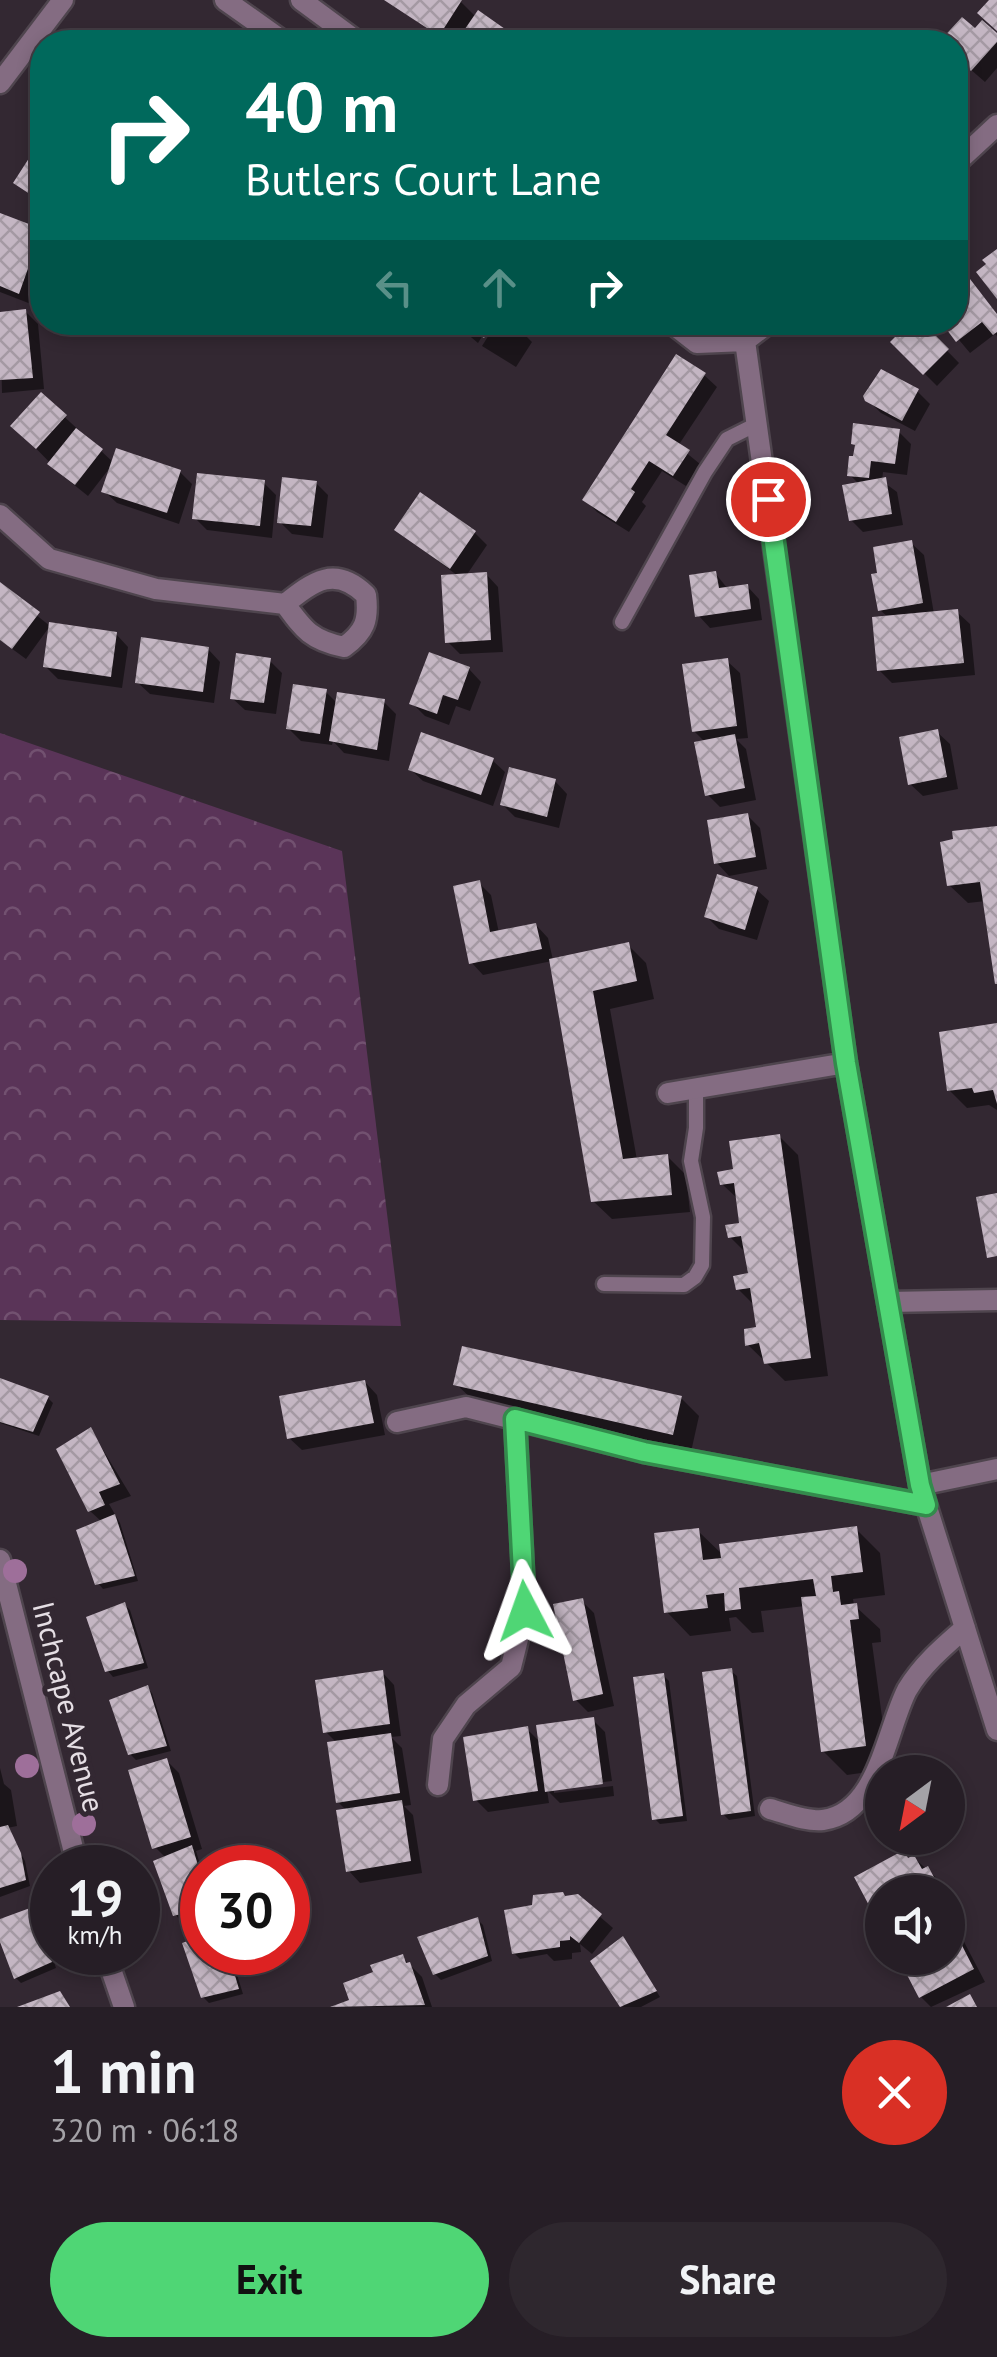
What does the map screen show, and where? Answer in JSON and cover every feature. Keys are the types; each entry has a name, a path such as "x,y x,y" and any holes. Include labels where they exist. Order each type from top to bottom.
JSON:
{"street":[{"path":"40,30 62,0"},
{"path":"225,0 267,30"},
{"path":"301,0 342,30"},
{"path":"0,83 30,43"},
{"path":"968,152 997,125"},
{"path":"688,335 698,342 745,341 753,335"},
{"path":"745,341 846,1063 923,1495 997,1730"},
{"path":"0,515 49,559 156,589 285,604"},
{"path":"668,1093 846,1063"},
{"path":"888,1302 997,1300"},
{"path":"397,1422 466,1406 644,1452 923,1495 997,1469"},
{"path":"438,1785 443,1739 466,1705 510,1667 525,1611 515,1419"},
{"name":"Inchcape Avenue","path":"0,1560 72,1845"},
{"path":"770,1809 821,1821 848,1812 878,1772 908,1690 926,1662 964,1628"},
{"path":"113,1975 124,2007"}],"lane":[{"path":"622,622 705,472 728,439 757,424"},
{"path":"604,1284 684,1285 702,1265 702,1217 691,1161 696,1088"}],"green space":[{"path":"0,733 342,851 401,1326 0,1320"}],"building":[{"path":"384,0 462,0 443,30 430,30"},
{"path":"989,0 997,0 997,31 977,13"},
{"path":"478,10 506,30 464,30"},
{"path":"962,17 975,28 982,20 997,33 997,42 971,71 968,30 950,30"},
{"path":"30,157 30,194 13,183"},
{"path":"0,213 30,224 30,263 19,294 0,286"},
{"path":"997,249 997,299 976,272 986,264 982,260"},
{"path":"968,280 997,314 997,332 993,335 982,322 968,333"},
{"path":"26,309 33,378 0,380 0,312"},
{"path":"897,335 935,335 949,349 923,375 890,342"},
{"path":"676,354 706,373 666,435 690,450 673,476 649,461 616,522 582,500"},
{"path":"881,369 919,389 902,421 865,401 863,396"},
{"path":"41,392 67,415 36,449 10,426"},
{"path":"853,423 900,429 895,464 871,461 869,478 847,476 849,456 853,456 855,445 851,444"},
{"path":"76,428 103,449 75,485 47,464"},
{"path":"116,448 181,470 167,513 101,492"},
{"path":"197,473 265,480 260,526 192,519"},
{"path":"282,477 317,481 311,526 277,523"},
{"path":"886,477 892,514 849,521 842,485"},
{"path":"420,492 476,531 450,569 394,530"},
{"path":"912,540 923,603 878,611 871,574 877,573 873,547"},
{"path":"716,571 719,588 748,584 751,609 695,617 689,575"},
{"path":"487,572 491,640 445,643 441,575"},
{"path":"0,582 40,612 12,649 0,640"},
{"path":"958,609 964,663 877,671 872,617"},
{"path":"49,622 117,632 111,677 43,667"},
{"path":"141,637 209,647 203,692 135,683"},
{"path":"429,652 470,667 458,700 443,695 437,714 409,704"},
{"path":"236,653 271,658 264,703 230,699"},
{"path":"728,658 737,726 692,732 682,664"},
{"path":"293,684 327,689 320,734 286,729"},
{"path":"337,692 385,699 377,750 329,741"},
{"path":"938,729 947,777 908,785 899,737"},
{"path":"421,732 494,758 481,795 408,770"},
{"path":"735,734 745,788 705,796 694,742"},
{"path":"509,767 556,779 547,817 500,805"},
{"path":"748,813 756,857 714,864 707,820"},
{"path":"997,826 995,984 980,882 947,886 940,842 953,839 952,831"},
{"path":"717,874 758,887 745,930 704,917"},
{"path":"480,880 490,932 536,923 542,949 469,964 453,886"},
{"path":"629,942 637,981 593,991 623,1159 668,1154 672,1195 591,1202 549,959"},
{"path":"997,1023 997,1104 993,1090 947,1091 939,1032"},
{"path":"780,1134 811,1358 764,1364 759,1343 745,1346 744,1329 756,1327 750,1288 736,1290 733,1276 748,1273 741,1236 728,1238 725,1225 739,1223 734,1183 720,1185 717,1172 733,1169 729,1141"},
{"path":"997,1193 997,1256 987,1258 976,1197"},
{"path":"462,1346 682,1396 673,1435 453,1385"},
{"path":"0,1378 49,1396 33,1432 0,1422"},
{"path":"365,1380 374,1423 287,1439 279,1396"},
{"path":"91,1427 120,1484 99,1492 105,1505 88,1512 56,1449"},
{"path":"115,1514 135,1576 95,1585 76,1530"},
{"path":"857,1526 863,1572 831,1576 833,1592 839,1591 841,1605 857,1603 859,1619 850,1620 866,1746 821,1752 801,1597 816,1596 813,1579 739,1588 741,1609 725,1611 724,1593 706,1595 708,1608 664,1613 654,1533 699,1528 703,1560 721,1558 719,1544"},
{"path":"583,1598 603,1694 573,1701 553,1604"},
{"path":"125,1602 144,1663 105,1672 86,1617"},
{"path":"732,1668 751,1811 721,1815 702,1672"},
{"path":"383,1670 390,1724 323,1733 315,1680"},
{"path":"664,1673 683,1816 652,1820 633,1677"},
{"path":"148,1685 167,1746 128,1755 109,1700"},
{"path":"594,1717 603,1784 545,1792 536,1725"},
{"path":"528,1726 538,1791 473,1801 463,1737"},
{"path":"391,1733 400,1793 336,1803 327,1742"},
{"path":"167,1758 191,1837 160,1847 151,1845 128,1770"},
{"path":"402,1800 411,1861 346,1872 336,1810"},
{"path":"8,1825 21,1853 26,1880 0,1888 0,1827"},
{"path":"180,1850 180,1914 173,1916 160,1880 160,1858"},
{"path":"895,1855 914,1855 922,1869 928,1866 933,1875 865,1875 865,1898 854,1877"},
{"path":"563,1892 565,1896 578,1894 602,1914 579,1943 570,1936 570,1940 560,1941 560,1947 512,1954 504,1910 532,1905 533,1895"},
{"path":"30,1908 30,1972 14,1979 0,1942 0,1919"},
{"path":"478,1917 488,1956 433,1975 417,1937"},
{"path":"623,1936 657,1991 620,2007 590,1961"},
{"path":"965,1951 974,1969 965,1974"},
{"path":"403,1954 406,1963 410,1962 425,2005 330,2007 349,2000 343,1983 373,1972 370,1965"},
{"path":"193,1975 235,1975 239,1989 201,1998"},
{"path":"907,1975 963,1975 919,1998"},
{"path":"60,1991 70,2007 17,2007"},
{"path":"970,1994 977,2007 946,2007"}],"route":[{"path":"525,1611 515,1419 644,1452 926,1505 846,1063 768,499"}]}
